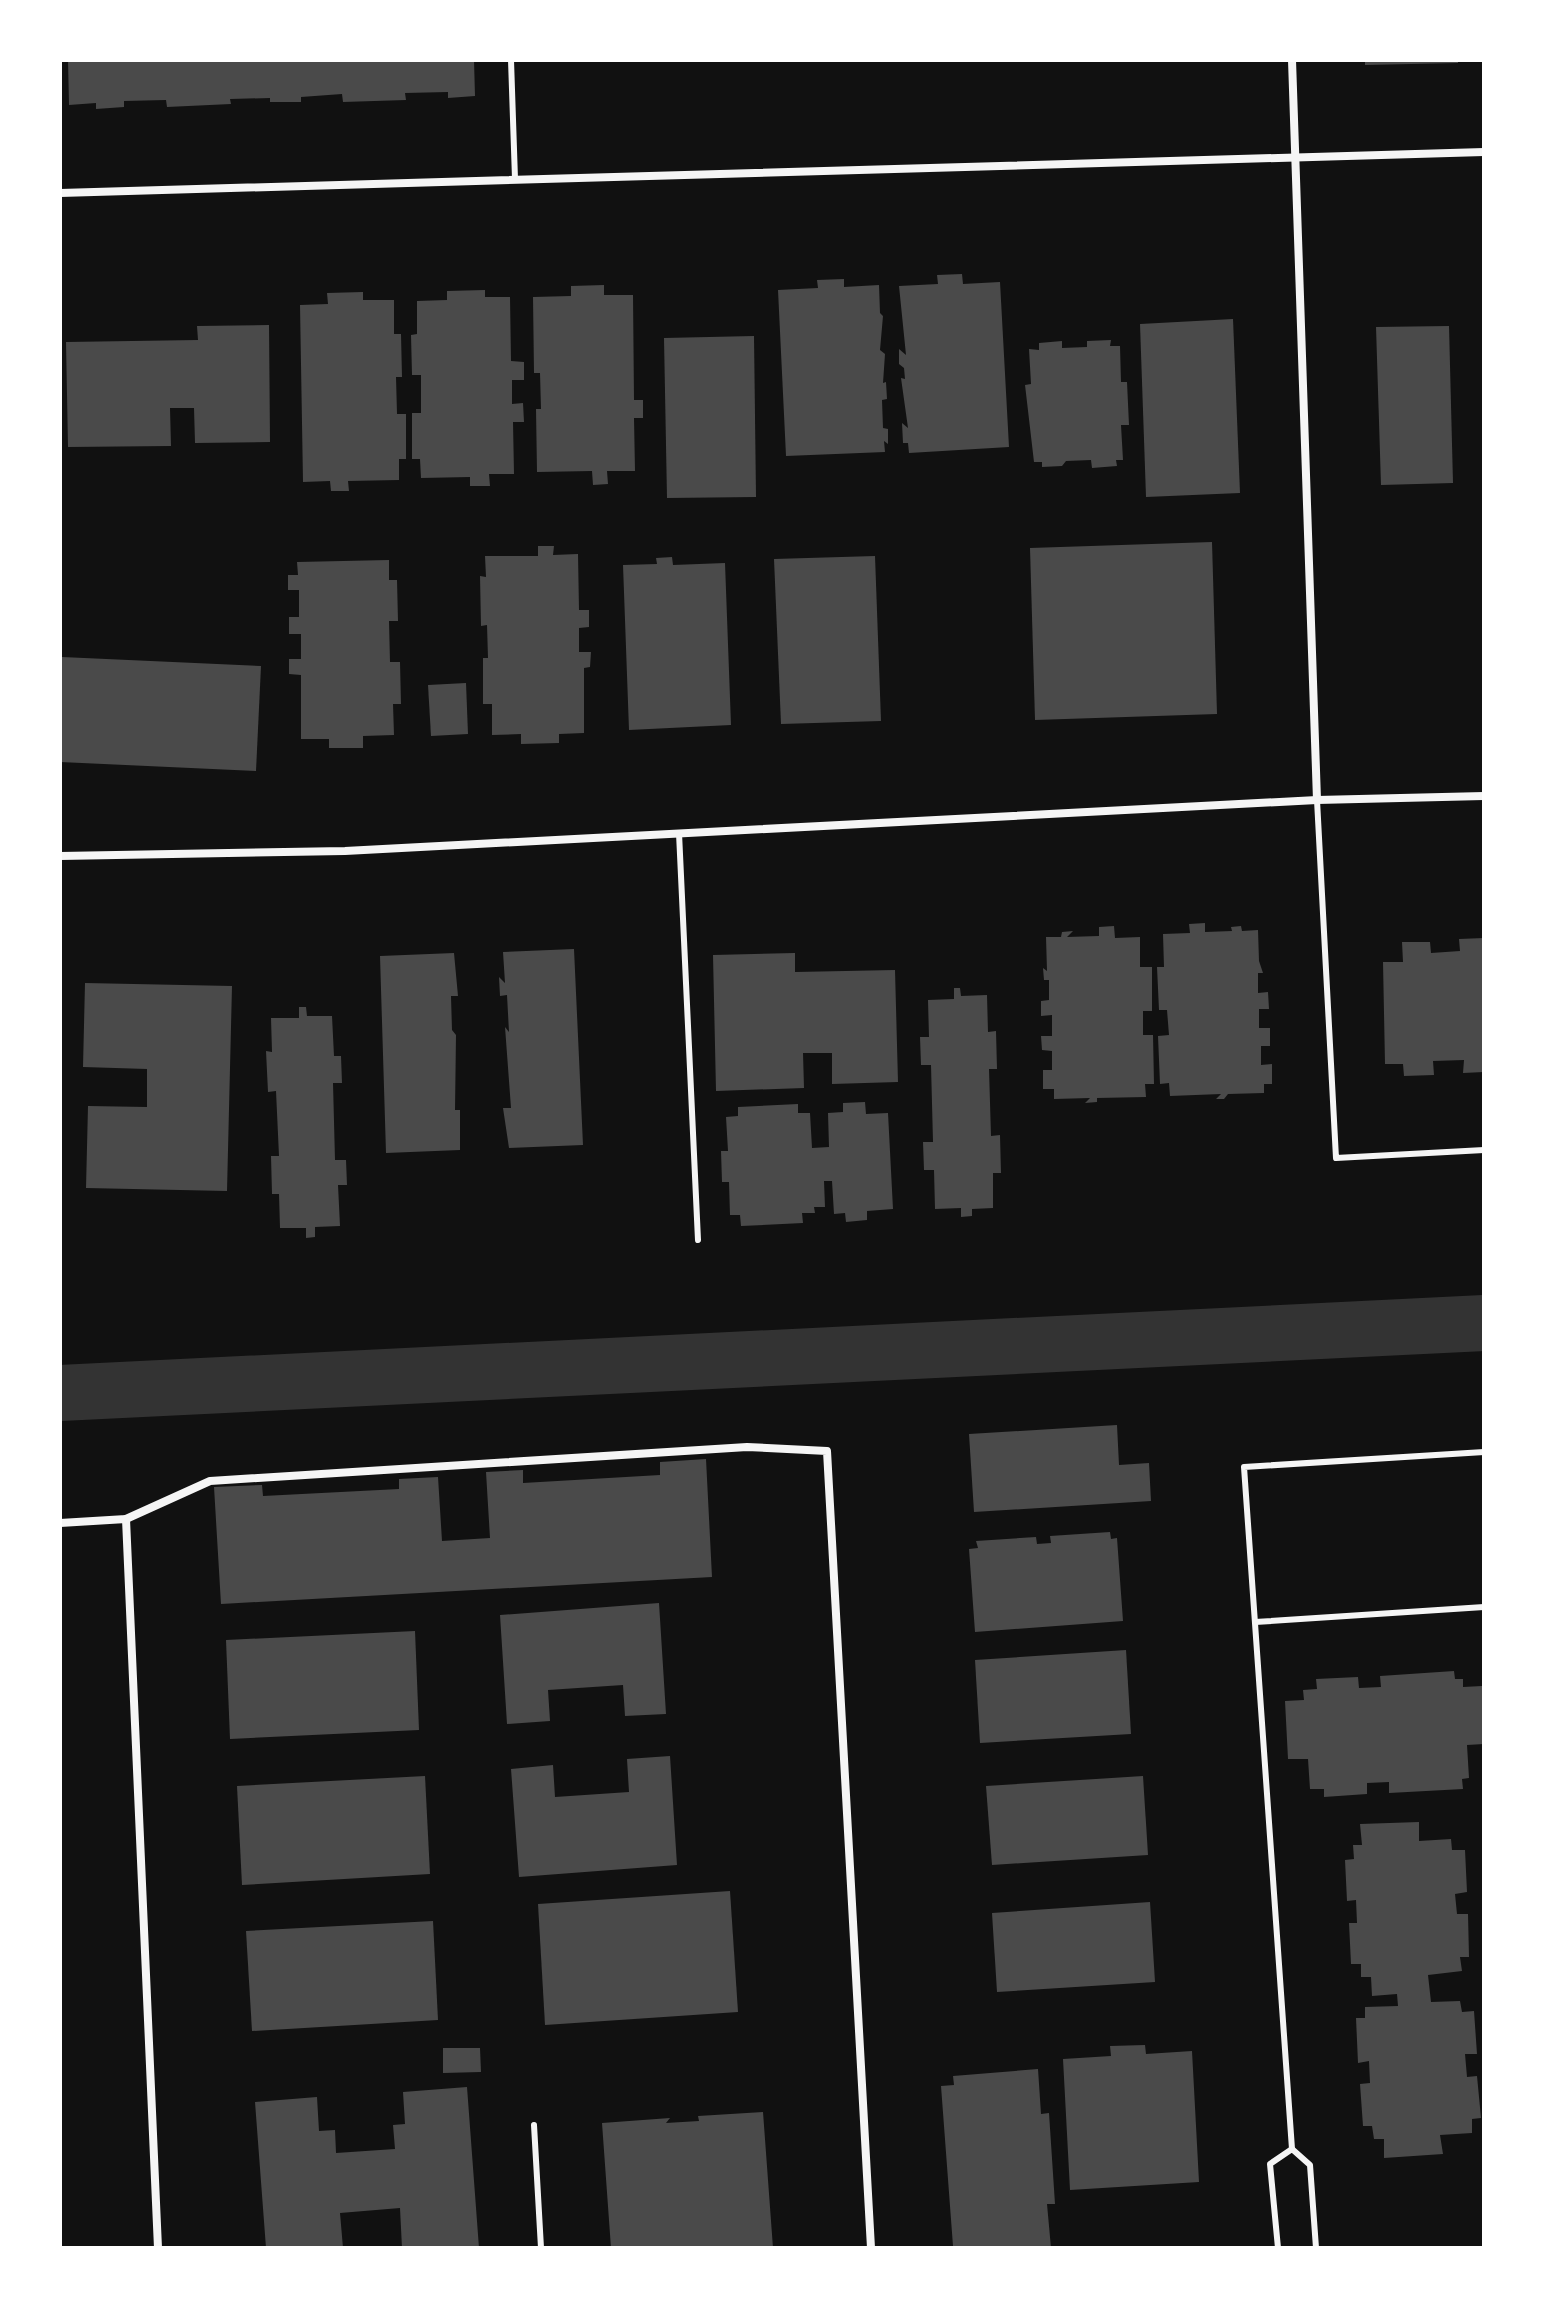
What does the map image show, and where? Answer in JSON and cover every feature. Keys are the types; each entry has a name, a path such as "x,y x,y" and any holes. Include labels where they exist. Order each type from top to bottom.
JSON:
{"street":[{"path":"1292,60 1317,800"},
{"path":"60,193 1484,152"},
{"path":"60,856 345,851 1317,800 1484,796"},
{"path":"60,1523 126,1519 210,1481 747,1447 827,1451 871,2248"},
{"path":"126,1519 158,2248"}],"lane":[{"path":"511,60 515,179"},
{"path":"1317,800 1336,1158 1484,1150"},
{"path":"679,833 698,1240"},
{"path":"1316,2248 1310,2165 1292,2149 1244,1467 1484,1452"},
{"path":"1255,1622 1484,1607"},
{"path":"534,2125 541,2248"},
{"path":"1278,2248 1270,2164 1292,2149"}],"building":[{"path":"68,60 474,60 475,96 448,98 448,92 405,93 406,100 343,102 342,94 301,97 301,102 270,102 270,98 230,99 231,104 167,107 166,100 124,101 124,107 96,109 96,103 69,105"},
{"path":"1365,60 1458,60 1458,63 1365,65"},
{"path":"962,274 963,284 1000,282 1009,447 909,453 908,443 903,443 902,423 908,428 901,378 905,379 904,368 899,364 899,349 906,355 899,286 938,284 937,275"},
{"path":"844,279 844,287 879,285 880,313 883,316 880,350 885,354 883,383 886,382 887,399 882,400 883,428 888,429 888,444 884,441 885,452 786,456 778,290 818,288 817,280"},
{"path":"604,285 604,295 633,295 634,400 643,400 643,418 634,418 635,471 607,471 608,484 593,485 592,471 537,472 536,409 541,409 540,373 534,373 533,297 571,296 571,286"},
{"path":"485,290 485,297 510,297 511,361 524,362 524,380 512,380 512,404 523,403 524,422 513,422 514,474 489,474 490,486 470,486 470,477 421,478 420,459 412,459 412,413 421,413 421,375 412,375 411,335 417,334 417,301 447,300 447,291"},
{"path":"363,292 363,300 394,300 394,334 401,334 402,377 396,377 397,414 406,414 406,459 399,459 399,480 348,481 349,491 331,491 330,481 303,482 300,305 328,304 327,293"},
{"path":"1233,319 1240,493 1146,497 1140,324"},
{"path":"269,325 270,442 195,443 194,408 170,408 171,446 68,447 66,342 198,340 197,326"},
{"path":"1449,326 1453,483 1381,485 1376,327"},
{"path":"754,336 756,497 667,498 664,338"},
{"path":"1111,340 1110,346 1120,346 1121,382 1127,382 1129,425 1121,425 1123,460 1116,460 1117,466 1092,468 1091,460 1066,461 1062,466 1042,467 1042,462 1034,462 1025,385 1031,384 1029,349 1039,350 1039,343 1062,341 1062,348 1087,347 1087,341"},
{"path":"1212,542 1217,714 1035,720 1030,548"},
{"path":"538,546 554,546 553,555 578,554 579,610 589,610 589,627 579,628 579,652 591,652 590,667 584,668 584,733 559,734 559,743 521,744 521,734 492,735 492,704 483,704 483,658 488,658 487,625 481,626 480,576 486,577 485,556 538,556"},
{"path":"875,556 881,721 781,724 774,559"},
{"path":"672,557 673,565 725,563 731,725 629,730 623,565 657,564 656,558"},
{"path":"389,560 389,580 397,580 398,621 389,621 390,662 400,662 401,704 393,704 394,735 363,736 363,748 329,748 329,739 301,739 301,675 289,674 289,659 301,659 301,634 289,634 289,617 299,617 299,590 288,590 288,575 298,575 297,562"},
{"path":"62,657 261,666 256,771 60,762"},
{"path":"466,683 468,734 431,736 428,685"},
{"path":"1205,923 1205,932 1232,931 1231,927 1241,926 1242,931 1258,930 1259,961 1263,973 1258,973 1258,993 1268,992 1269,1009 1259,1009 1259,1028 1270,1028 1270,1046 1261,1046 1261,1065 1272,1064 1272,1084 1264,1084 1264,1093 1228,1094 1224,1099 1216,1099 1221,1094 1170,1096 1169,1083 1160,1084 1158,1036 1169,1035 1167,1010 1159,1010 1157,967 1164,967 1163,934 1190,933 1189,924"},
{"path":"1114,926 1115,938 1140,937 1140,967 1152,967 1152,1011 1143,1011 1143,1035 1153,1035 1154,1084 1145,1084 1146,1097 1097,1098 1097,1102 1085,1103 1090,1098 1054,1099 1054,1089 1043,1089 1043,1070 1052,1070 1052,1051 1042,1050 1041,1036 1052,1036 1052,1015 1041,1016 1041,1001 1049,1000 1049,980 1044,980 1043,968 1047,971 1046,937 1061,937 1062,932 1073,931 1067,937 1099,936 1099,927"},
{"path":"1484,938 1484,1072 1463,1073 1464,1060 1433,1061 1434,1075 1404,1076 1403,1064 1385,1064 1383,962 1403,962 1402,942 1430,942 1431,953 1460,951 1459,939"},
{"path":"574,949 583,1145 509,1148 503,1108 511,1108 505,1027 509,1032 507,995 500,996 499,977 505,983 503,952"},
{"path":"454,953 458,996 451,996 452,1030 456,1035 455,1110 460,1110 460,1150 386,1153 380,956"},
{"path":"795,953 795,972 895,970 898,1082 832,1084 832,1053 803,1053 804,1088 716,1091 713,955"},
{"path":"85,983 232,986 227,1191 86,1188 88,1106 147,1107 147,1069 83,1067"},
{"path":"954,988 960,988 961,996 987,995 988,1032 996,1031 997,1069 989,1069 991,1136 1000,1135 1001,1173 993,1173 993,1208 972,1209 972,1216 961,1217 961,1208 935,1209 934,1170 924,1170 923,1142 933,1142 931,1065 921,1065 920,1037 929,1037 928,1000 954,999"},
{"path":"299,1007 306,1007 307,1016 332,1016 334,1056 341,1056 342,1083 333,1083 335,1160 346,1160 347,1185 338,1185 340,1226 315,1227 315,1237 306,1238 306,1228 280,1228 279,1194 272,1194 271,1156 279,1156 276,1091 268,1092 266,1051 272,1052 271,1018 299,1018"},
{"path":"865,1102 866,1114 888,1113 893,1209 867,1211 867,1220 846,1222 845,1213 834,1214 832,1181 824,1181 825,1207 814,1207 815,1213 802,1213 803,1223 741,1226 740,1215 730,1215 729,1182 722,1182 721,1151 728,1151 726,1117 738,1116 738,1107 798,1104 798,1113 810,1113 812,1148 829,1147 828,1113 843,1112 843,1103"},
{"path":"1117,1425 1119,1465 1149,1463 1151,1501 974,1512 969,1434"},
{"path":"706,1459 712,1577 221,1604 214,1487 262,1485 263,1496 399,1489 399,1479 438,1477 442,1541 490,1538 486,1472 523,1470 523,1483 660,1475 660,1462"},
{"path":"1110,1532 1111,1539 1117,1538 1123,1621 975,1632 969,1549 978,1548 976,1541 1036,1537 1037,1544 1051,1543 1050,1536"},
{"path":"659,1603 666,1714 625,1716 623,1685 548,1690 550,1721 507,1724 500,1615"},
{"path":"415,1631 419,1730 230,1739 226,1640"},
{"path":"1126,1650 1131,1734 980,1743 975,1660"},
{"path":"1454,1671 1455,1679 1463,1679 1463,1687 1482,1686 1484,1744 1467,1745 1469,1778 1462,1779 1463,1789 1389,1793 1389,1782 1367,1783 1367,1794 1324,1797 1324,1789 1310,1789 1308,1759 1288,1759 1285,1701 1304,1700 1303,1690 1317,1689 1316,1679 1358,1677 1359,1688 1381,1687 1380,1676"},
{"path":"670,1756 677,1865 519,1877 511,1769 553,1765 555,1797 629,1792 627,1759"},
{"path":"425,1776 430,1874 242,1885 237,1786"},
{"path":"1143,1776 1148,1855 992,1865 986,1786"},
{"path":"1419,1822 1419,1841 1451,1839 1452,1850 1465,1850 1467,1892 1455,1894 1457,1914 1468,1914 1469,1957 1460,1957 1462,1971 1428,1975 1431,2002 1460,2001 1462,2012 1474,2011 1477,2054 1465,2054 1467,2077 1477,2076 1481,2118 1472,2119 1472,2133 1440,2135 1443,2154 1384,2158 1384,2139 1374,2139 1372,2126 1363,2126 1360,2084 1370,2083 1369,2061 1358,2063 1356,2018 1365,2018 1365,2007 1398,2006 1397,1994 1372,1996 1371,1977 1361,1977 1361,1964 1351,1964 1349,1923 1357,1923 1356,1900 1347,1901 1345,1860 1354,1859 1353,1845 1362,1845 1360,1824"},
{"path":"730,1891 738,2012 545,2025 538,1904"},
{"path":"1150,1902 1155,1982 997,1992 992,1913"},
{"path":"433,1921 438,2020 252,2031 246,1931"},
{"path":"1145,2045 1146,2054 1192,2051 1199,2182 1070,2190 1063,2059 1111,2056 1110,2046"},
{"path":"443,2048 480,2048 481,2072 443,2073"},
{"path":"1038,2069 1041,2114 1049,2113 1055,2204 1047,2204 1051,2248 953,2246 941,2086 954,2085 953,2076"},
{"path":"467,2087 479,2248 402,2248 400,2208 340,2213 343,2248 266,2248 255,2102 317,2097 319,2131 335,2130 336,2153 395,2149 393,2125 405,2124 403,2092"},
{"path":"763,2112 773,2248 611,2248 602,2123 670,2118 666,2123 699,2121 698,2116"}],"waterway":[{"path":"60,1393 1484,1323"}]}
